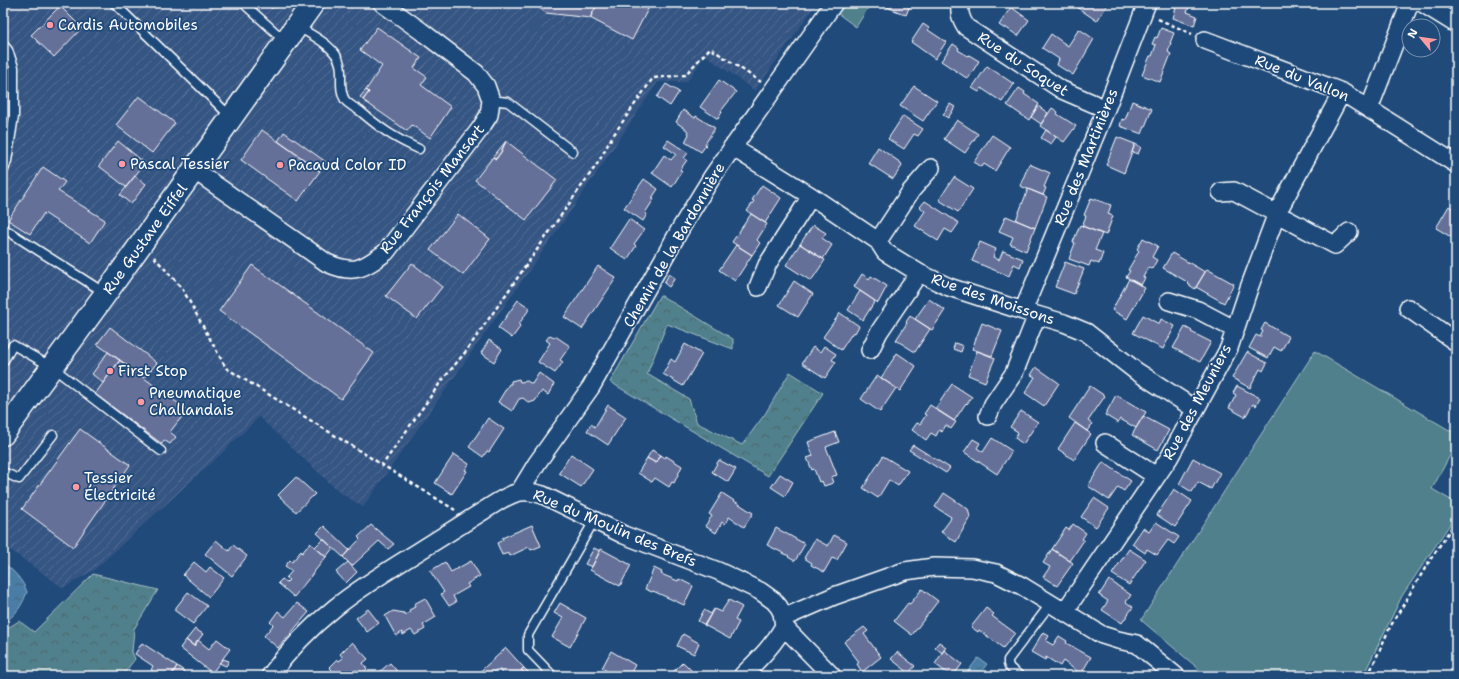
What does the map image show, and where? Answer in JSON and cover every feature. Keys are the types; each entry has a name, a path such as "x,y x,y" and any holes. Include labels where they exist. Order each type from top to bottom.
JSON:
{"street":[{"name":"Rue Gustave Eiffel","path":"4,432 106,293 313,3"},
{"path":"382,3 422,31 476,73 486,86 491,100"},
{"name":"Chemin de la Bardonnière","path":"520,491 537,463 591,387 682,226 732,147 834,3"},
{"name":"Rue du Soquet","path":"961,3 959,9 961,19 966,27 1062,90 1106,109"},
{"path":"1369,109 1410,3"},
{"path":"1422,3 1456,24"},
{"name":"Rue des Martinières","path":"988,416 993,404 1014,374 1030,313 1145,8"},
{"name":"Rue du Vallon","path":"1205,40 1342,92 1456,164"},
{"name":"Rue des Meuniers","path":"1058,607 1169,458 1229,348 1234,329 1277,213 1342,92"},
{"name":"Rue François Mansart","path":"194,170 327,262 340,269 354,270 369,264 386,252 480,129 488,115 491,100"},
{"name":"Rue des Moissons","path":"732,147 811,196 878,241 885,252 919,273 949,286 1064,323 1086,332 1136,371 1195,409"},
{"path":"878,241 911,191 931,168"},
{"path":"1221,192 1234,191 1335,245 1349,232"},
{"path":"758,288 767,265 811,196"},
{"path":"870,350 879,332 919,273"},
{"path":"1169,301 1198,310 1234,329"},
{"path":"1408,308 1456,342"},
{"path":"1105,443 1156,476"},
{"name":"Rue du Moulin des Brefs","path":"270,676 294,645 318,621 340,603 470,519 509,495 520,491 531,491 543,495 624,535 718,571 760,591 774,601 779,607 784,622 832,676"},
{"path":"742,676 777,640 784,622 834,596 905,570 934,567 972,568 996,573 1058,607 1102,635 1137,644 1176,676"}],"lane":[{"path":"114,3 232,117"},
{"path":"243,3 291,34 327,45 336,55 340,64 340,83 345,100 383,131 401,141 419,148"},
{"path":"3,44 8,50 14,67 14,116 8,161 3,172"},
{"path":"491,100 508,102 573,152"},
{"path":"3,228 106,293"},
{"path":"3,362 13,345 52,367 161,451"},
{"path":"3,472 19,479 53,435"},
{"path":"553,676 528,650 528,635 594,520"},
{"path":"1020,676 1010,668 1008,660 1058,607"}],"path":[{"path":"1145,8 1205,40"},
{"path":"382,466 440,383 467,350 599,161 612,137 653,78 685,75 710,48 759,81 777,84"},
{"path":"142,243 182,288 226,368 382,466 470,519"},
{"path":"1368,676 1390,627 1430,560 1456,521"}],"shaded area":[{"path":"3,3 817,3 755,91 705,55 687,82 658,82 562,224 363,507 339,492 259,417 221,454 94,570 63,588 3,545"}],"green space":[{"path":"844,3 871,3 856,27 837,13"},
{"path":"660,295 733,339 733,349 667,324 647,374 689,399 697,423 742,445 765,414 790,372 823,393 768,476 610,382"},
{"path":"1315,351 1456,434 1456,444 1432,489 1456,503 1456,515 1402,596 1363,676 1207,676 1141,620"},
{"path":"93,574 158,590 134,629 132,652 135,659 122,676 3,676 3,631 19,621 34,632"}],"water":[{"path":"3,563 11,569 23,583 27,592 18,610 3,624"},
{"path":"978,658 987,664 978,676 966,676 965,675"}],"building":[{"path":"266,3 278,3 278,7 271,8"},
{"path":"533,3 598,3 590,18 546,13"},
{"path":"598,3 651,3 632,40 590,18"},
{"path":"889,3 911,3 906,15 887,7"},
{"path":"1081,3 1111,3 1110,5 1108,4 1097,21 1078,8"},
{"path":"1169,3 1191,3 1187,12 1197,16 1194,26 1173,18 1176,8 1168,5"},
{"path":"60,6 82,28 54,57 31,35"},
{"path":"1011,7 1029,20 1018,36 1005,27 1005,29 999,25"},
{"path":"923,24 929,28 928,30 946,42 935,59 911,42"},
{"path":"377,27 421,58 414,68 427,77 421,85 451,107 430,138 412,125 407,131 363,100 369,92 366,90 382,66 360,50"},
{"path":"1161,28 1174,33 1168,52 1171,54 1160,82 1142,75 1156,45 1152,44 1155,37 1157,38"},
{"path":"1079,29 1094,39 1073,75 1057,65 1059,59 1042,48 1051,34 1068,46"},
{"path":"953,44 959,48 958,50 979,61 968,79 941,61"},
{"path":"987,66 1014,84 1002,102 981,88 979,92 972,88"},
{"path":"719,80 736,92 721,111 722,112 718,119 700,107"},
{"path":"666,84 679,92 670,106 657,97"},
{"path":"914,86 937,101 923,121 900,106"},
{"path":"1019,88 1025,92 1024,94 1039,104 1029,120 1007,105"},
{"path":"366,90 369,92 363,100 360,97"},
{"path":"139,96 175,123 152,153 116,125"},
{"path":"3,98 7,98 6,110 3,109"},
{"path":"1132,101 1152,109 1142,134 1120,126 1122,119 1125,120"},
{"path":"950,104 955,107 948,118 943,115"},
{"path":"1038,106 1048,113 1041,124 1031,117"},
{"path":"1052,108 1058,112 1057,114 1076,126 1064,142 1040,126"},
{"path":"3,109 7,110 3,128"},
{"path":"683,110 715,128 701,152 685,142 689,134 687,130 676,122"},
{"path":"903,116 923,129 918,136 914,134 904,149 888,139"},
{"path":"957,120 978,134 965,153 944,139"},
{"name":"Pacaud Color ID","path":"262,130 320,171 298,201 241,160"},
{"path":"1046,130 1056,137 1051,144 1041,138"},
{"path":"284,132 326,162 320,171 278,141"},
{"path":"992,135 1010,147 995,171 984,164 982,167 974,162"},
{"path":"1117,137 1135,144 1124,173 1106,165"},
{"path":"668,140 688,153 684,158 687,160 680,170 682,171 672,187 652,173 664,155 671,160 676,154 664,146"},
{"name":"Pascal Tessier","path":"118,141 145,163 126,187 99,166"},
{"path":"506,141 496,159 493,157"},
{"path":"506,141 557,180 526,220 475,180 493,157 496,159"},
{"path":"1135,144 1141,147 1138,154 1132,152"},
{"path":"878,147 901,163 902,166 893,179 868,163"},
{"path":"1029,164 1050,173 1044,187 1046,188 1043,195 1020,186"},
{"path":"43,167 65,182 58,191 105,220 90,243 44,213 30,234 8,220"},
{"path":"135,176 146,184 131,204 120,195"},
{"path":"954,177 973,189 958,212 939,200"},
{"path":"644,179 658,189 652,198 654,199 645,213 647,214 643,221 624,208"},
{"path":"762,185 781,198 765,223 747,211"},
{"path":"1028,189 1047,197 1035,228 1016,220"},
{"path":"1091,198 1111,205 1108,214 1113,216 1106,235 1082,226 1086,216 1084,215"},
{"path":"925,201 959,223 952,233 945,229 938,241 915,226 925,211 920,207"},
{"path":"1449,206 1456,211 1456,231 1455,230 1451,237 1436,228"},
{"path":"458,214 490,239 463,275 430,250"},
{"path":"751,214 767,224 757,240 760,243 752,255 732,242"},
{"path":"1006,216 1035,228 1026,251 1010,244 1013,237 999,231"},
{"path":"629,219 644,230 634,244 636,246 627,260 610,248"},
{"path":"813,225 826,233 822,238 832,245 823,259 800,244"},
{"path":"1080,225 1102,234 1095,250 1103,253 1099,264 1091,261 1089,266 1069,259 1075,243 1073,242"},
{"path":"1143,238 1158,246 1152,257 1157,260 1152,269 1149,267 1143,277 1145,278 1141,285 1126,277 1130,271 1128,270 1139,251 1137,249"},
{"path":"980,242 996,249 993,257 999,260 1003,251 1023,259 1020,267 1014,264 1009,276 972,261"},
{"path":"800,244 825,260 811,281 786,265"},
{"path":"736,245 752,255 735,281 719,270"},
{"path":"1172,253 1205,272 1195,289 1188,284 1189,283 1163,268"},
{"path":"1065,262 1084,269 1074,294 1055,287"},
{"path":"412,263 442,287 417,319 386,296"},
{"path":"252,265 374,353 341,399 219,311"},
{"path":"598,266 616,278 582,329 564,317"},
{"path":"1207,269 1234,284 1224,303 1196,287"},
{"path":"669,274 675,278 669,287 664,283"},
{"path":"862,274 869,279 871,276 887,286 878,303 854,287"},
{"path":"1129,279 1145,288 1127,319 1112,310"},
{"path":"794,281 813,294 798,317 779,305"},
{"path":"860,291 875,301 863,320 848,310"},
{"path":"929,299 945,310 932,330 915,319"},
{"path":"518,300 530,308 519,324 520,327 512,338 498,328"},
{"path":"840,313 859,326 841,350 823,337"},
{"path":"1143,315 1159,324 1161,319 1175,326 1163,349 1133,333"},
{"path":"910,316 930,329 915,352 896,340"},
{"path":"982,323 1002,331 992,356 972,349"},
{"path":"1265,323 1289,337 1281,351 1274,347 1268,358 1249,348 1256,335 1260,337 1263,331 1261,330"},
{"path":"110,327 157,363 144,378 97,344"},
{"path":"1185,327 1192,331 1191,332 1211,342 1200,362 1173,348"},
{"path":"550,335 555,336 570,346 560,360 563,362 555,373 538,362 550,343 546,340"},
{"path":"489,340 502,349 494,362 481,353"},
{"path":"955,343 963,346 961,352 953,349"},
{"path":"685,344 702,354 683,386 663,374 671,359 675,362"},
{"path":"824,346 836,354 832,360 836,362 825,378 802,363 813,347 820,352"},
{"path":"977,351 995,358 985,382 968,375"},
{"path":"108,352 120,360 103,383 92,374"},
{"path":"1247,352 1267,363 1263,371 1260,369 1250,388 1232,378"},
{"path":"897,353 916,366 900,391 881,378"},
{"name":"Pneumatique Challandais","path":"120,360 187,410 170,432 176,437 170,444 164,440 162,444 95,394"},
{"path":"1036,367 1059,383 1044,406 1025,393 1035,377 1031,375"},
{"path":"539,373 554,384 548,395 542,391 535,401 529,403 523,398 519,399 512,411 498,402 509,384 511,384 511,381 519,379 520,382 527,381 532,384"},
{"path":"877,375 896,388 880,412 861,399"},
{"path":"952,384 972,397 954,421 935,409"},
{"path":"1090,386 1105,396 1088,421 1092,424 1087,431 1069,418"},
{"path":"1237,386 1260,398 1256,406 1253,404 1245,417 1229,408 1236,395 1233,393"},
{"path":"1116,395 1146,412 1136,428 1120,419 1118,423 1105,415"},
{"path":"608,405 626,417 608,445 587,431 591,424 595,427"},
{"path":"930,405 956,422 951,429 946,425 942,432 939,430 936,436 931,433 926,440 912,430 917,423 920,424"},
{"path":"1021,411 1038,422 1023,444 1015,438 1018,432 1010,427"},
{"path":"1143,416 1169,430 1158,450 1132,435"},
{"path":"488,418 504,429 489,452 487,451 483,457 469,447"},
{"path":"1075,423 1091,434 1074,460 1058,449"},
{"name":"Tessier Électricité","path":"80,429 130,465 73,547 22,509"},
{"path":"835,432 839,442 826,447 837,475 831,477 833,483 824,486 822,481 819,482 814,469 812,470 807,458 813,456 808,442"},
{"path":"992,438 1012,451 997,474 964,452 973,439 980,443 977,448 983,452"},
{"path":"913,445 950,468 946,473 909,450"},
{"path":"652,450 661,455 656,463 647,458"},
{"path":"454,454 469,464 465,470 467,471 452,494 435,483"},
{"path":"571,454 593,469 581,487 559,473"},
{"path":"661,455 665,458 666,456 682,466 674,483 672,482 669,487 655,478 652,482 638,473 647,458 656,463"},
{"path":"883,456 908,471 898,486 889,480 878,498 863,488"},
{"path":"1193,458 1220,473 1211,489 1198,482 1192,492 1179,484"},
{"path":"719,460 736,469 728,482 712,472"},
{"path":"1103,462 1131,481 1124,491 1118,487 1109,500 1088,486"},
{"path":"780,474 793,482 785,496 771,487"},
{"path":"296,477 315,494 296,512 278,495"},
{"path":"1174,489 1192,501 1175,527 1157,515"},
{"path":"722,493 753,513 744,527 729,517 725,524 722,522 716,533 705,526 712,516 709,514"},
{"path":"944,493 968,509 970,517 956,542 941,532 951,517 935,507"},
{"path":"1094,498 1109,508 1096,527 1081,517"},
{"path":"1156,522 1179,537 1174,544 1168,540 1157,555 1147,549 1145,553 1132,544 1143,528 1149,532"},
{"path":"1073,524 1086,533 1082,539 1084,540 1070,561 1052,549 1066,528 1069,530"},
{"path":"371,525 394,544 388,549 379,541 352,566 343,557 360,539 358,537"},
{"path":"532,525 541,546 531,550 529,547 510,556 509,553 502,555 497,543 503,540 502,538"},
{"path":"324,526 349,550 343,557 317,533"},
{"path":"776,528 805,544 795,561 788,557 789,556 767,545"},
{"path":"834,535 847,542 837,560 832,558 824,572 811,565 812,563 804,558 815,539 828,546"},
{"path":"323,539 333,548 326,557 315,547"},
{"path":"216,540 229,551 233,545 247,556 232,576 205,554"},
{"path":"310,543 326,557 294,597 278,583 282,579 287,582 289,580 286,578 292,571 285,566 290,560 292,562 301,551 302,553"},
{"path":"594,548 600,551 592,567 585,564"},
{"path":"601,549 631,565 620,586 590,570"},
{"path":"1052,549 1073,563 1057,586 1043,577 1050,567 1043,563"},
{"path":"1129,549 1146,560 1129,585 1112,574"},
{"path":"471,561 480,576 467,584 469,587 453,596 456,602 449,606 441,594 444,592 430,571 445,562 451,572"},
{"path":"194,562 206,572 210,567 224,578 209,597 183,575"},
{"path":"348,562 357,572 346,583 336,572"},
{"path":"654,568 662,572 661,574 678,581 679,579 693,586 684,605 645,589"},
{"path":"1109,580 1131,595 1126,602 1133,607 1122,623 1102,610 1108,601 1099,595"},
{"path":"922,589 938,601 912,635 894,621 908,603 910,604"},
{"path":"188,592 207,606 193,624 174,610"},
{"path":"425,598 436,617 423,625 425,629 415,635 411,630 403,635 402,632 396,636 385,616 393,611 404,613 405,615 410,612 409,610 415,607 414,604"},
{"path":"729,600 742,607 735,620 739,622 730,639 704,625 714,609 721,612"},
{"path":"297,603 309,612 278,648 264,636 273,625 270,622 278,611 285,617"},
{"path":"560,603 586,618 570,647 552,637 563,618 554,613"},
{"path":"986,608 994,614 992,616 1015,633 1003,648 979,630 978,632 971,627"},
{"path":"368,609 379,623 367,632 356,618"},
{"path":"704,610 711,614 705,625 698,621"},
{"path":"864,627 868,631 864,634 881,657 862,672 857,664 859,662 844,642"},
{"path":"195,629 203,634 194,646 186,640"},
{"path":"1043,632 1049,636 1046,641 1053,645 1059,636 1067,641 1066,643 1091,657 1081,674 1063,661 1060,666 1046,657 1045,660 1031,652"},
{"path":"683,634 699,643 694,654 677,646"},
{"path":"217,639 230,649 212,673 180,648 186,640 194,646 198,640 209,649"},
{"path":"352,642 368,659 363,663 367,669 362,674 356,670 350,676 330,676 328,674 332,670 329,667 337,659 339,661 343,658 340,654"},
{"path":"939,642 946,647 942,653 935,647"},
{"path":"142,643 177,666 171,676 160,676 151,670 153,666 135,654"},
{"path":"506,648 524,668 521,670 527,676 504,676 498,668 489,676 475,676"},
{"path":"944,650 962,664 953,676 935,664"},
{"path":"611,651 635,665 629,676 615,676 602,668"},
{"path":"897,652 915,666 909,673 891,659"},
{"path":"223,659 229,661 226,666 219,663"},
{"path":"683,662 696,675 695,676 669,676"},
{"path":"390,663 401,676 380,676 378,673"},
{"path":"177,666 184,671 181,674 185,676 171,676"},
{"path":"524,668 531,675 527,676 521,670"}],"place":[{"name":"Cardis Automobiles","path":"50,25"},
{"name":"Pascal Tessier","path":"122,164"},
{"name":"Pacaud Color ID","path":"280,165"},
{"name":"First Stop","path":"110,371"},
{"name":"Pneumatique Challandais","path":"141,402"},
{"name":"Tessier Électricité","path":"76,487"}]}
